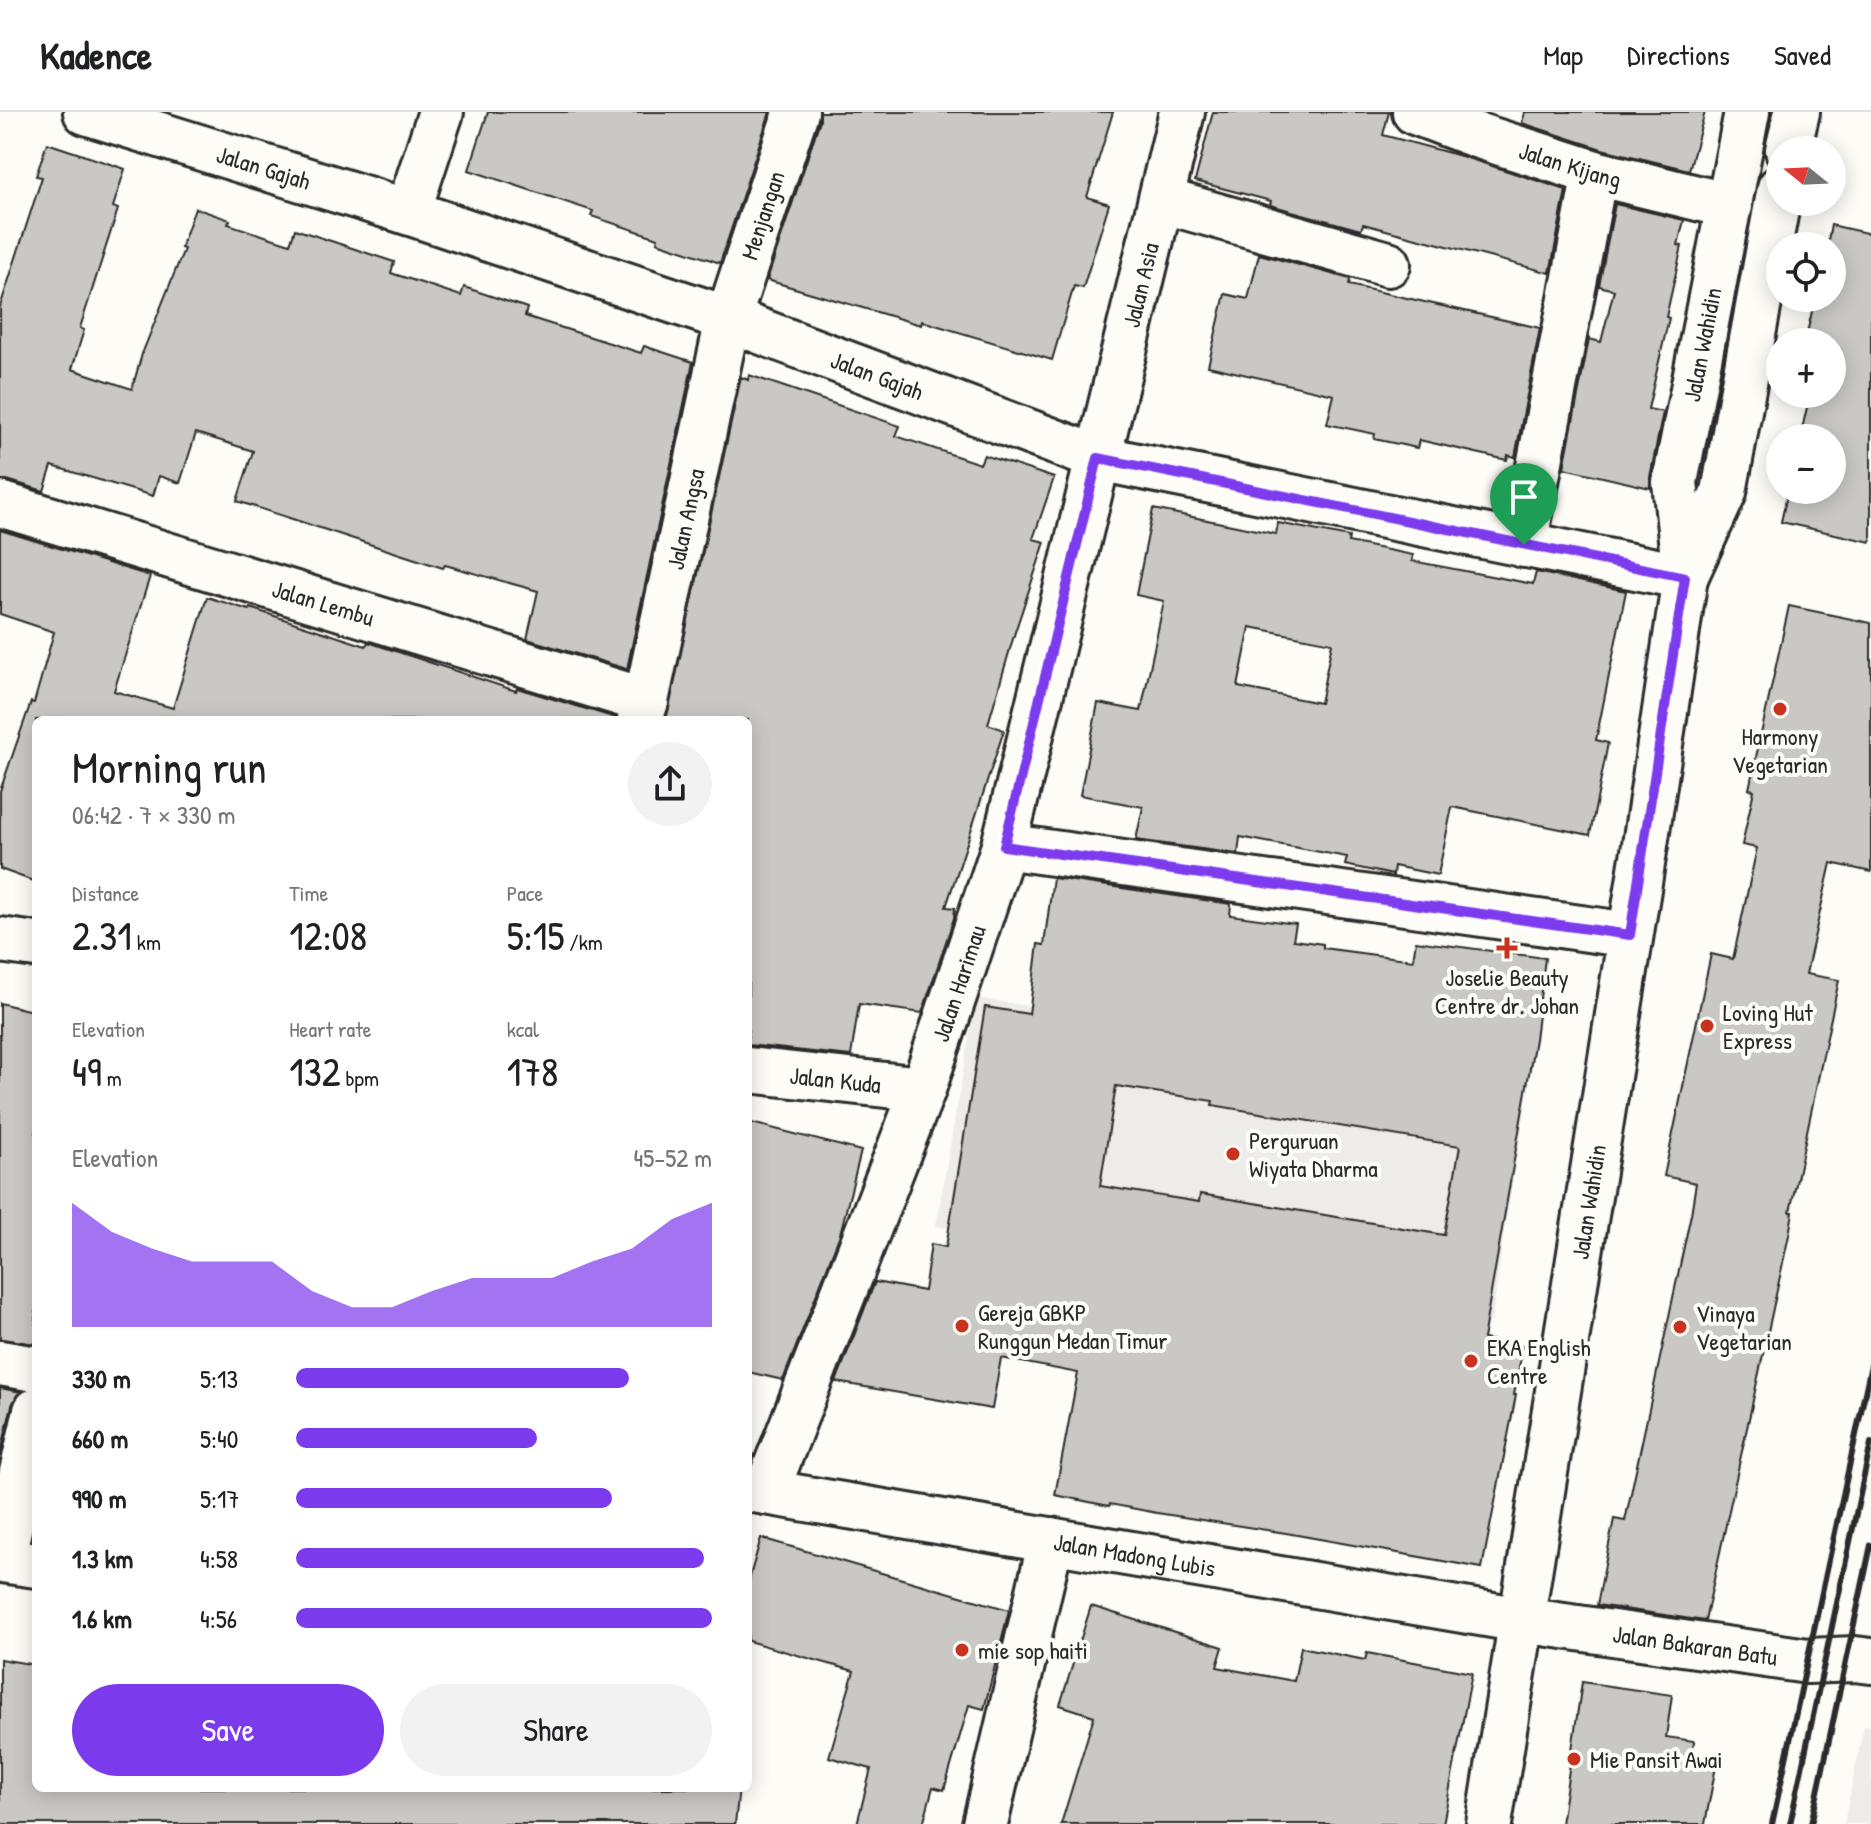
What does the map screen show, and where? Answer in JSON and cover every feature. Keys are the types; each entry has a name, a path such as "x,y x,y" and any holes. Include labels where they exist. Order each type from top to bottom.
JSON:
{"street":[{"name":"Jalan Gajah","path":"86,112 408,212 728,319 1098,458 1685,577"},
{"path":"408,212 441,112"},
{"name":"Menjangan","path":"728,319 796,112"},
{"name":"Jalan Asia","path":"1098,458 1182,112"},
{"name":"Jalan Kijang","path":"1415,112 1595,173 1730,206"},
{"name":"Jalan Wahidin","path":"1489,1824 1685,577 1675,482 1747,112"},
{"path":"1791,136 1797,112"},
{"path":"1524,545 1595,173"},
{"path":"1161,200 1388,264"},
{"name":"Jalan Wahidin","path":"1685,577 1724,492 1775,216"},
{"name":"Jalan Angsa","path":"643,710 728,319"},
{"name":"Jalan Harimau","path":"757,1490 923,1089 1004,846 1098,458"},
{"name":"Jalan Lembu","path":"0,504 643,710"},
{"path":"1004,846 1630,935"},
{"path":"0,940 32,944"},
{"name":"Jalan Kuda","path":"752,1070 923,1089"},
{"path":"0,1363 32,1368"},
{"path":"13,1562 32,1437"},
{"name":"Jalan Madong Lubis","path":"757,1490 1522,1620"},
{"path":"985,1824 1051,1540"},
{"name":"Jalan Bakaran Batu","path":"1522,1620 1808,1661 1871,1661"}],"shaded area":[{"name":"Perguruan Wiyata Dharma","path":"976,998 1530,1081 1504,1230 1492,1322 936,1226"},
{"path":"1864,1725 1871,1727 1871,1824 1844,1824"}],"building":[{"path":"488,112 770,112 720,263 591,216 593,211 469,170"},
{"path":"820,112 1113,112 1087,197 1109,204 1083,288 1074,286 1052,360 922,321 921,325 767,280 820,120"},
{"path":"1213,112 1389,112 1383,135 1566,190 1550,273 1363,224 1361,230 1195,181"},
{"path":"1525,112 1705,112 1689,170 1602,149 1522,123"},
{"path":"47,143 125,169 113,207 118,209 80,328 84,330 72,369 132,389 142,354 184,249 181,248 195,208 230,220 228,224 290,244 295,229 394,262 391,273 461,296 464,287 527,308 525,316 641,353 644,346 693,362 627,669 527,639 538,591 445,565 443,568 237,501 253,451 196,433 180,483 159,476 153,496 52,466 44,491 0,480 0,307 42,177 36,176"},
{"path":"1615,204 1684,220 1678,245 1682,246 1666,317 1669,318 1648,409 1663,412 1650,488 1564,468 1589,339 1601,342 1614,290 1599,286"},
{"path":"1831,225 1871,234 1871,542 1781,522 1785,504 1846,504 1846,424 1803,424 1807,408 1846,408 1846,328 1808,328 1812,312 1846,312 1846,232 1830,232"},
{"path":"1259,254 1350,279 1349,285 1540,328 1515,457 1508,455 1507,460 1419,440 1417,448 1374,439 1375,434 1327,424 1334,395 1208,366 1225,294 1248,299"},
{"path":"749,375 900,426 896,436 980,464 984,455 1054,478 1033,539 1045,542 988,724 1004,730 946,907 955,908 954,918 922,1013 859,1004 851,1056 752,1045 752,716 667,716 741,377 748,380"},
{"path":"1153,509 1276,534 1278,523 1349,537 1348,542 1413,555 1412,561 1533,584 1536,572 1626,591 1596,740 1608,743 1590,835 1452,807 1438,875 1394,866 1393,875 1345,865 1347,857 1240,837 1238,854 1136,840 1143,807 1080,795 1098,703 1141,711 1164,601 1136,595","holes":["1250,627 1332,643 1320,703 1238,687"]},
{"path":"0,530 150,576 114,691 173,708 207,597 366,646 368,642 516,691 517,688 609,716 32,716 32,881 0,869 0,791 31,702 34,703 54,632 0,614"},
{"path":"1789,606 1871,623 1871,872 1831,863 1806,974 1839,980 1790,1212 1793,1212 1789,1235 1705,1621 1597,1605 1614,1519 1625,1521 1691,1214 1696,1183 1664,1176 1711,954 1733,959 1757,848 1742,845 1754,790 1749,789"},
{"path":"1053,878 1231,904 1230,915 1296,924 1293,940 1323,944 1323,948 1413,960 1416,941 1545,958 1535,1039 1483,1339 1523,1346 1482,1568 1055,1495 1078,1373 1001,1358 992,1409 836,1382 875,1282 924,1291 931,1244 946,1247 985,1007 1029,1014 1038,944 1044,945","holes":["1116,1086 1213,1101 1212,1105 1460,1146 1444,1235 1200,1194 1199,1202 1100,1186"]},
{"path":"0,1003 32,1011 32,1343 0,1339"},
{"path":"752,1123 861,1151 840,1234 783,1380 752,1373"},
{"path":"0,1388 21,1392 12,1405 0,1456"},
{"path":"761,1538 1009,1610 984,1709 969,1705 944,1790 933,1787 923,1824 857,1824 871,1769 829,1757 854,1671 752,1642 752,1569"},
{"path":"1091,1606 1223,1647 1217,1667 1294,1681 1301,1647 1365,1660 1367,1653 1472,1673 1443,1824 1061,1824 1094,1716 1060,1705"},
{"path":"0,1659 32,1664 32,1792 739,1792 735,1824 0,1824"},
{"path":"1582,1682 1672,1695 1666,1737 1694,1741 1691,1763 1716,1766 1705,1824 1561,1824"}],"railway":[{"path":"1772,1824 1871,1365"},
{"path":"1790,1824 1871,1443"},
{"path":"1811,1824 1871,1545"}],"place":[{"name":"Harmony Vegetarian","path":"1780,709"},
{"name":"Joselie Beauty Centre dr. Johan","path":"1507,948"},
{"name":"Loving Hut Express","path":"1707,1026"},
{"name":"Perguruan Wiyata Dharma","path":"1233,1154"},
{"name":"Gereja GBKP Runggun Medan Timur","path":"962,1326"},
{"name":"Vinaya Vegetarian","path":"1680,1327"},
{"name":"EKA English Centre","path":"1471,1361"},
{"name":"mie sop haiti","path":"962,1650"},
{"name":"Mie Pansit Awai","path":"1574,1759"}],"route":[{"path":"1098,458 1524,545 1685,577 1630,935 1004,846 1098,458"}]}
